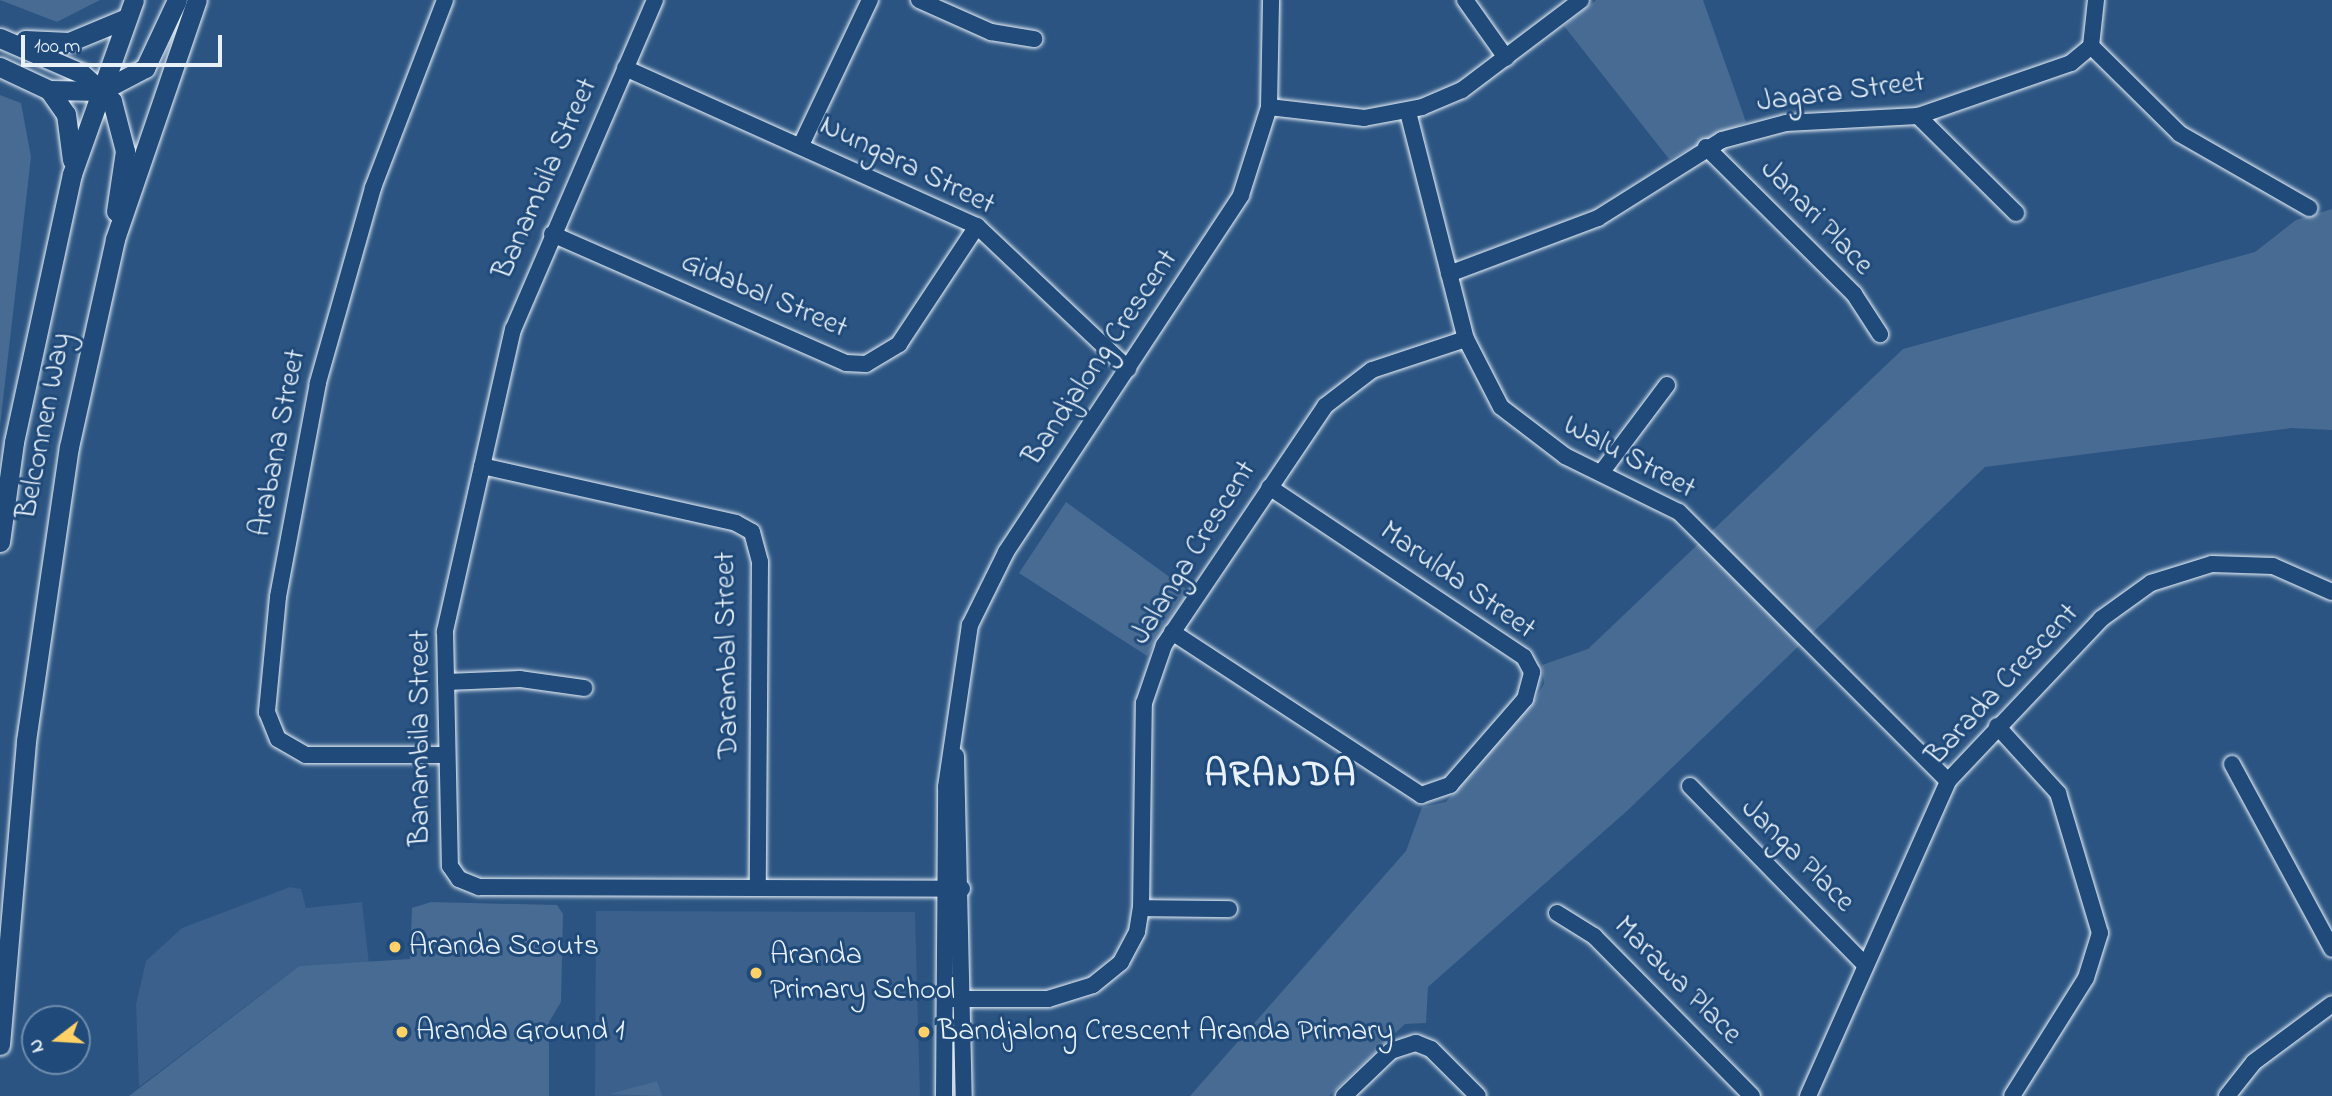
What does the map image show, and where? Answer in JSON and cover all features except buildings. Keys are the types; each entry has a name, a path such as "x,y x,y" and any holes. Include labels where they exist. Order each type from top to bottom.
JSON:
{"main road":[{"path":"0,67 49,90 101,91 145,68 177,0"},
{"name":"Belconnen Way","path":"0,1045 45,594 69,447 115,239 197,0"},
{"path":"0,36 69,42 130,9"},
{"name":"Belconnen Way","path":"0,542 14,442 72,174 130,9"},
{"path":"0,36 81,73 101,91 123,127 115,239"},
{"path":"49,90 72,134 72,174"}],"street":[{"name":"Arabana Street","path":"444,0 379,170 331,329 295,490 267,712 278,740 306,755 447,755"},
{"name":"Banambila Street","path":"655,0 513,329 445,631 450,866 468,884 962,889"},
{"path":"801,145 870,0"},
{"path":"919,0 991,32 1034,39"},
{"name":"Bandjalong Crescent","path":"944,1096 946,788 954,741 962,656 986,588 1241,195 1269,107 1271,0"},
{"path":"1465,0 1506,58"},
{"path":"1269,107 1335,117 1408,112 1462,90 1581,0"},
{"path":"2096,0 2091,46 2191,143 2309,208"},
{"name":"Jagara Street","path":"1449,274 1598,218 1706,147 1786,123 1918,116 2071,63 2091,46"},
{"name":"Nungara Street","path":"625,68 977,226 1128,369"},
{"name":"Walu Street","path":"1408,112 1466,340 1483,382 1512,419 1537,439 1665,503 1703,533 1948,781"},
{"path":"1918,116 2016,213"},
{"name":"Janari Place","path":"1706,147 1854,294 1880,334"},
{"name":"Gidabal Street","path":"552,234 846,363 866,364 899,344 977,226"},
{"name":"Jalanga Crescent","path":"944,999 1048,999 1093,985 1131,947 1140,908 1144,703 1172,632 1319,413 1347,386 1400,357 1466,340"},
{"path":"1601,473 1667,385"},
{"name":"Darambal Street","path":"482,466 736,523 752,533 760,562 758,888"},
{"name":"Marulda Street","path":"1172,632 1421,795 1450,785 1525,699 1532,672 1524,657 1269,487"},
{"name":"Barada Crescent","path":"1808,1096 1948,781 1997,726 2101,619 2151,583 2180,571 2243,563 2273,566 2330,587"},
{"path":"446,682 520,679 584,688"},
{"path":"1997,726 2058,793 2100,933 2086,978 2012,1096"},
{"name":"Bandjalong Crescent","path":"954,741 962,889 964,1096"},
{"path":"2232,764 2332,949"},
{"name":"Janga Place","path":"1689,786 1865,965"},
{"path":"1140,908 1229,909"},
{"name":"Marawa Place","path":"1557,913 1594,936 1752,1096"},
{"path":"2227,1096 2254,1062 2332,1004"},
{"path":"1344,1096 1391,1051 1416,1042 1431,1049 1478,1096"}],"shaded area":[{"path":"0,0 100,0 57,22"},
{"path":"1596,0 1703,0 1746,122 1669,159 1564,26"},
{"path":"0,95 21,103 31,157 0,426"},
{"path":"2332,209 2332,430 2291,428 1985,467 1628,810 1428,987 1426,1023 1405,1024 1329,1096 1190,1096 1406,851 1422,807 1446,802 1536,698 1544,684 1542,665 1588,649 1903,349 2255,252 2296,220"},
{"path":"1066,502 1189,591 1147,656 1019,573"},
{"path":"290,887 301,889 306,908 362,902 369,964 299,966 139,1087 136,1004 146,961 182,928"},
{"path":"431,902 557,905 563,914 561,1002 549,1022 549,1096 129,1096 299,966 410,959 412,908"},
{"name":"Aranda Primary School","path":"596,911 915,912 920,1096 595,1096"},
{"path":"657,1081 662,1096 610,1094"}],"place":[{"name":"Aranda Scouts","path":"395,947"},
{"name":"Aranda Primary School","path":"756,973"},
{"name":"Aranda Ground 1","path":"402,1032"},
{"name":"Bandjalong Crescent Aranda Primary","path":"924,1032"}],"district":[{"name":"ARANDA","path":"1281,776"}]}
